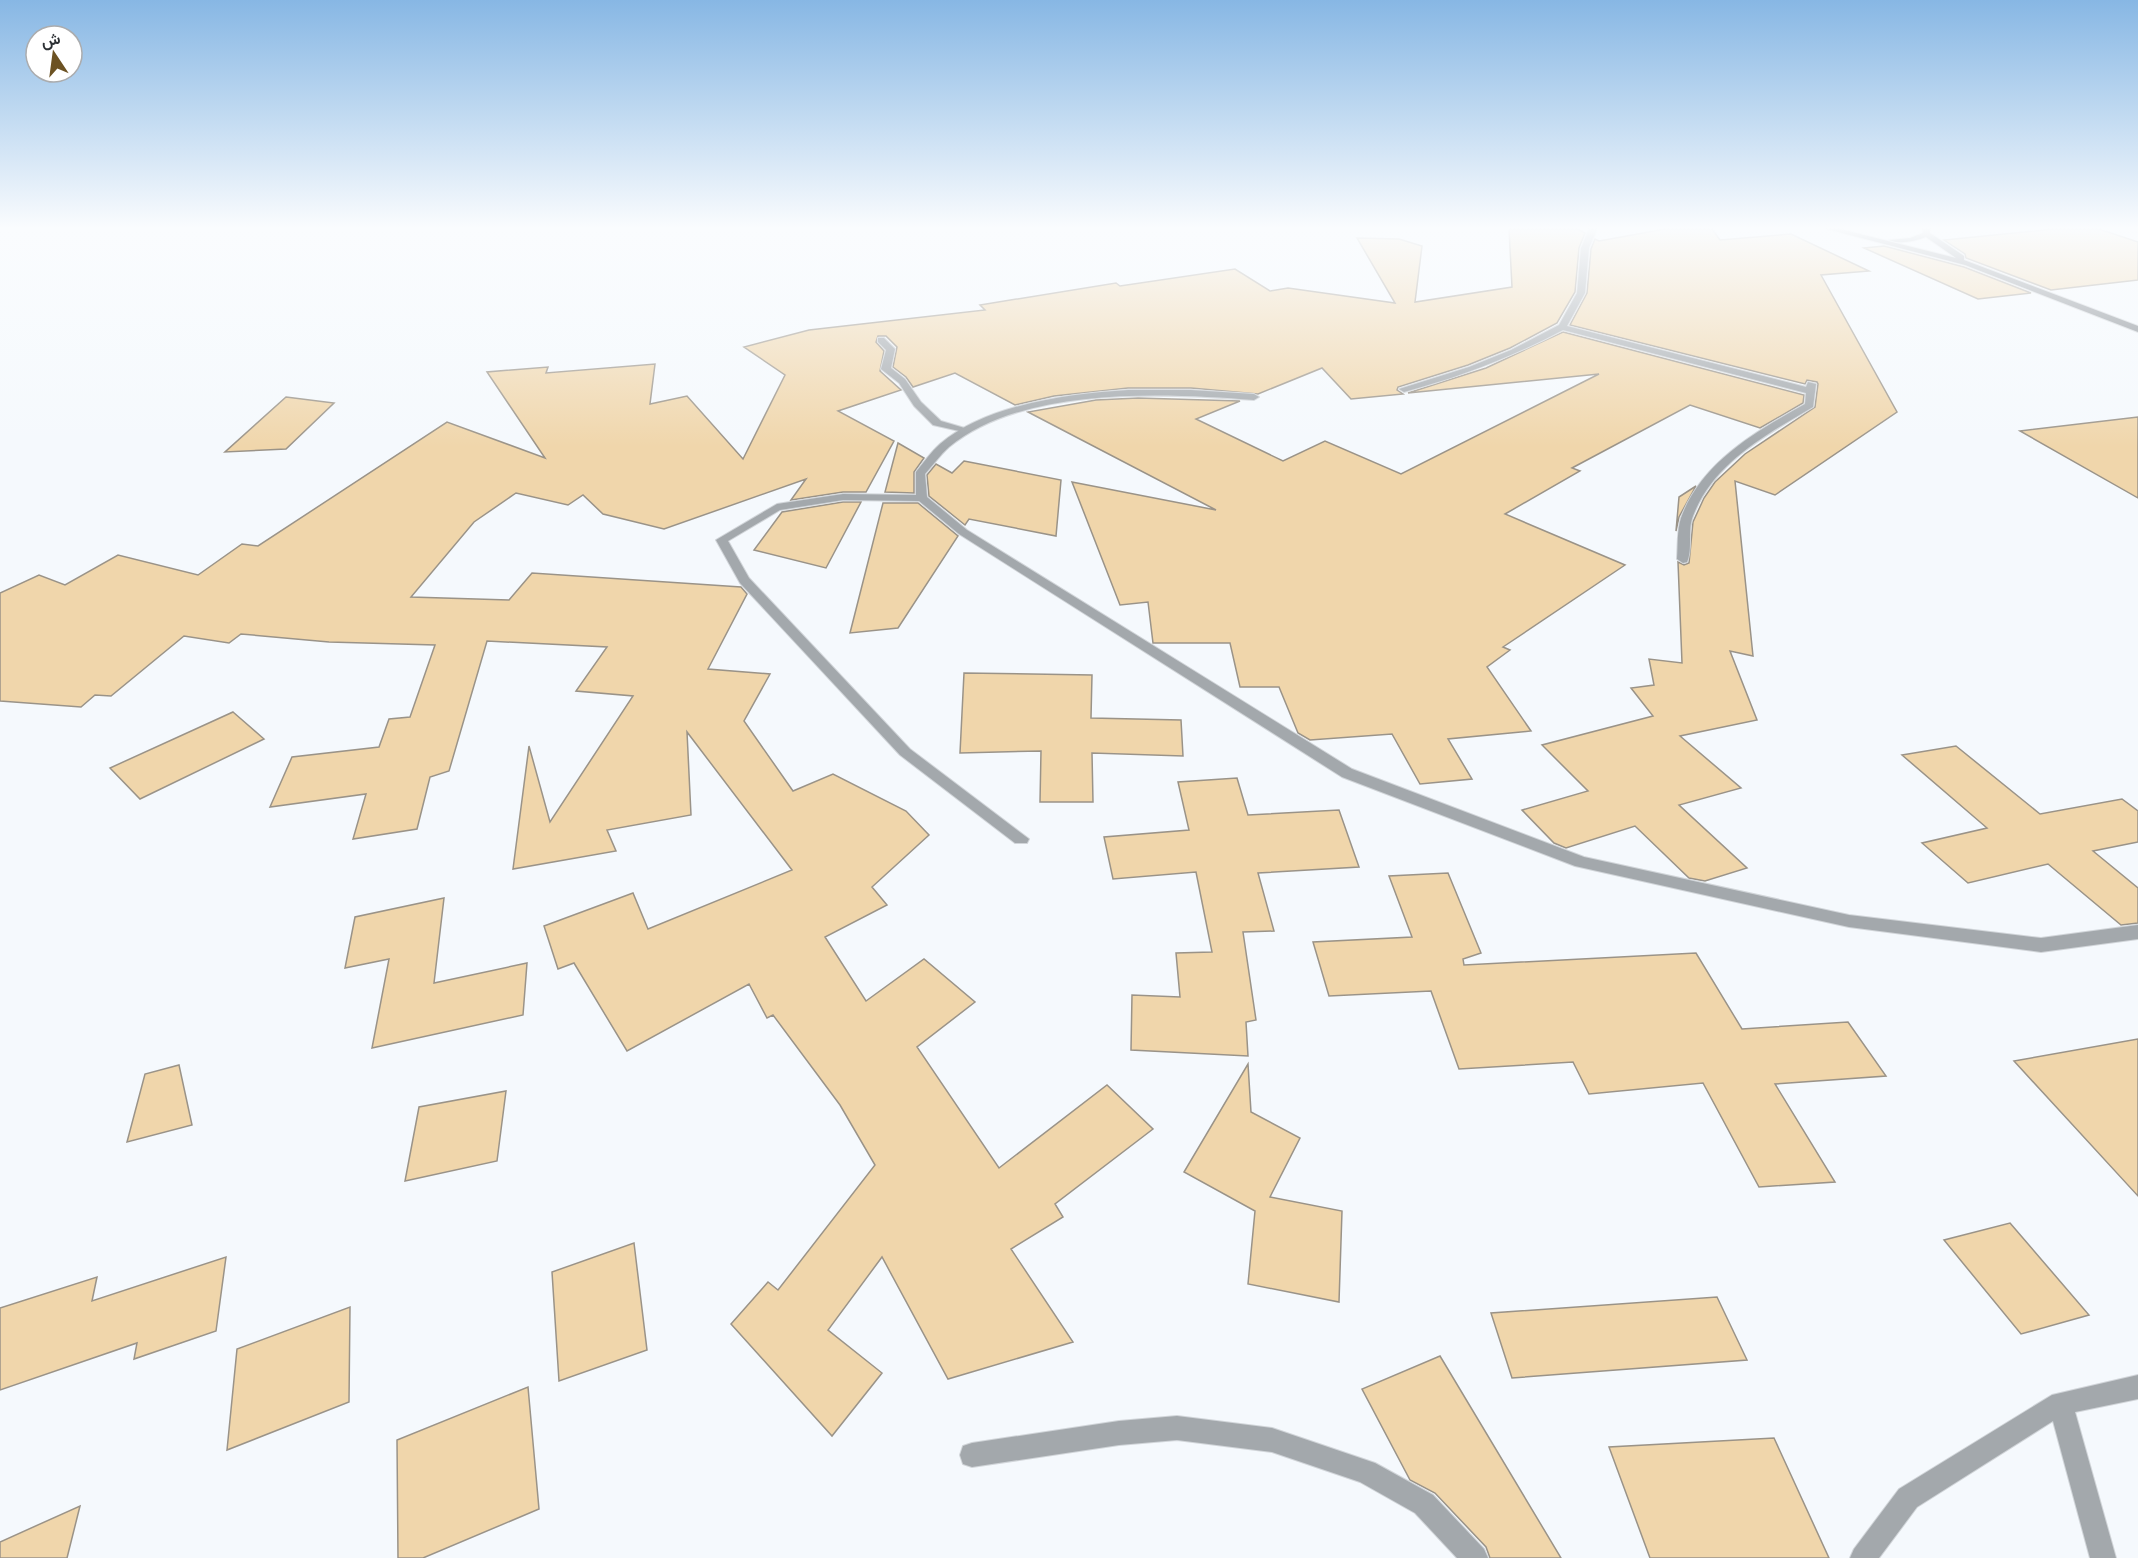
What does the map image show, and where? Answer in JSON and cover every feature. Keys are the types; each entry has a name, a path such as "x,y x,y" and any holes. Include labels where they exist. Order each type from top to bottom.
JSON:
{"main road":[{"path":"2071,302 2138,329"}],"street":[{"path":"1404,389 1472,369 1514,352 1562,327 1576,302"},
{"path":"1562,327 1811,387 1810,405 1749,441 1710,478 1687,518 1683,558"},
{"path":"881,340 891,349 886,369 902,381 917,404 937,423 964,431"},
{"path":"922,498 920,474 942,447 964,431 1029,406 1074,396 1135,392 1194,392 1254,397"},
{"path":"1021,839 905,752 744,580 722,540 777,507 843,497 922,498 963,532 1347,773 1581,862 1849,921 2041,945 2138,932"},
{"path":"1863,1558 1908,1498 2060,1403 2138,1386"},
{"path":"2060,1403 2103,1558"},
{"path":"972,1455 1119,1433 1177,1428 1272,1440 1366,1472 1424,1504 1475,1558"}],"building":[{"path":"1000,302 1569,302 1557,323 1510,348 1468,365 1398,387 1397,390 1403,394 1351,399 1322,368 1258,394 1191,388 1128,388 1054,396 1015,405 955,373 913,387 906,377 893,367 897,347 886,336 878,336 876,342 884,351 880,371 901,390 838,411 894,441 866,492 843,492 791,500 806,479 664,529 603,514 583,495 568,505 516,493 474,522 411,597 509,600 532,573 741,587 747,594 708,669 770,674 744,721 793,791 833,774 906,811 929,835 872,887 887,905 825,937 866,1001 924,959 975,1002 917,1047 999,1168 1107,1085 1153,1129 1055,1204 1063,1217 1011,1249 1073,1342 948,1379 882,1257 828,1330 882,1373 832,1436 731,1324 768,1282 778,1290 875,1165 840,1105 773,1015 767,1018 749,984 627,1051 574,963 558,969 544,926 633,893 648,929 792,870 687,732 691,815 607,830 616,851 513,869 529,746 550,822 633,696 576,691 607,647 487,641 449,771 430,777 417,829 353,839 366,794 270,807 292,757 379,747 389,719 410,717 435,645 329,642 241,634 229,643 184,636 111,696 95,695 81,707 0,701 0,593 39,575 65,585 118,555 198,575 242,544 258,546 447,422 545,458 487,372 548,367 546,373 655,364 650,404 687,396 743,459 785,375 744,347 809,330 985,310 980,305"},
{"path":"1582,302 1836,302 1897,412 1775,495 1735,481 1753,656 1730,651 1757,720 1680,736 1741,788 1679,805 1747,868 1705,881 1689,878 1635,826 1566,848 1554,843 1522,810 1588,791 1542,745 1653,716 1631,688 1654,685 1649,659 1682,663 1678,562 1684,565 1689,563 1693,522 1704,498 1715,482 1745,454 1815,407 1818,384 1807,380 1805,384 1570,325"},
{"path":"1563,332 1804,395 1803,403 1760,428 1690,405 1572,468 1580,471 1505,514 1625,565 1503,647 1510,650 1487,667 1531,731 1448,739 1472,779 1420,784 1392,734 1310,740 1298,733 1279,687 1240,687 1230,643 1153,643 1148,602 1120,605 1072,482 1216,510 1028,412 1096,400 1138,398 1240,401 1196,419 1283,461 1325,441 1401,474 1599,374 1408,393 1486,368"},
{"path":"286,397 334,403 286,449 225,452"},
{"path":"2138,417 2138,498 2020,431"},
{"path":"898,443 924,458 914,472 914,493 885,492"},
{"path":"964,461 1061,480 1056,536 969,519 965,525 929,496 927,475 936,464 952,473"},
{"path":"1696,486 1679,517 1676,531 1679,497"},
{"path":"843,502 861,502 826,568 754,550 782,512"},
{"path":"883,503 918,503 958,536 898,628 850,633"},
{"path":"964,673 1092,675 1091,718 1181,720 1183,756 1092,753 1093,802 1040,802 1041,751 960,753"},
{"path":"233,712 264,739 140,799 110,768"},
{"path":"1956,746 2040,814 2122,799 2138,811 2138,842 2093,851 2138,888 2138,923 2121,925 2048,864 1968,883 1922,843 1987,828 1902,755"},
{"path":"1237,778 1248,815 1339,810 1359,867 1258,873 1274,931 1243,932 1256,1020 1246,1022 1248,1056 1131,1050 1132,995 1180,997 1176,953 1212,952 1196,872 1113,879 1104,837 1189,830 1178,782"},
{"path":"1448,873 1481,953 1463,959 1464,965 1696,953 1742,1029 1848,1022 1886,1076 1775,1084 1835,1182 1759,1187 1703,1083 1589,1094 1573,1062 1459,1069 1431,991 1329,996 1313,942 1412,937 1389,876"},
{"path":"444,898 434,983 527,963 523,1015 372,1048 389,959 345,968 355,917"},
{"path":"2138,1039 2138,1196 2014,1061"},
{"path":"1248,1064 1251,1112 1300,1138 1270,1197 1342,1211 1339,1302 1248,1284 1255,1211 1184,1172"},
{"path":"179,1065 192,1125 127,1142 145,1074"},
{"path":"506,1091 497,1161 405,1181 419,1107"},
{"path":"2010,1223 2089,1315 2021,1334 1944,1240"},
{"path":"634,1243 647,1350 559,1381 552,1272"},
{"path":"226,1257 216,1331 134,1359 137,1343 0,1390 0,1308 97,1277 92,1301"},
{"path":"1717,1297 1747,1360 1512,1378 1491,1313"},
{"path":"350,1307 349,1402 227,1450 237,1349"},
{"path":"1440,1356 1561,1558 1490,1558 1486,1547 1435,1493 1410,1480 1362,1389"},
{"path":"528,1387 539,1509 423,1558 398,1558 397,1440"},
{"path":"1774,1438 1829,1558 1650,1558 1609,1447"},
{"path":"80,1506 67,1558 0,1558 0,1542"}]}
